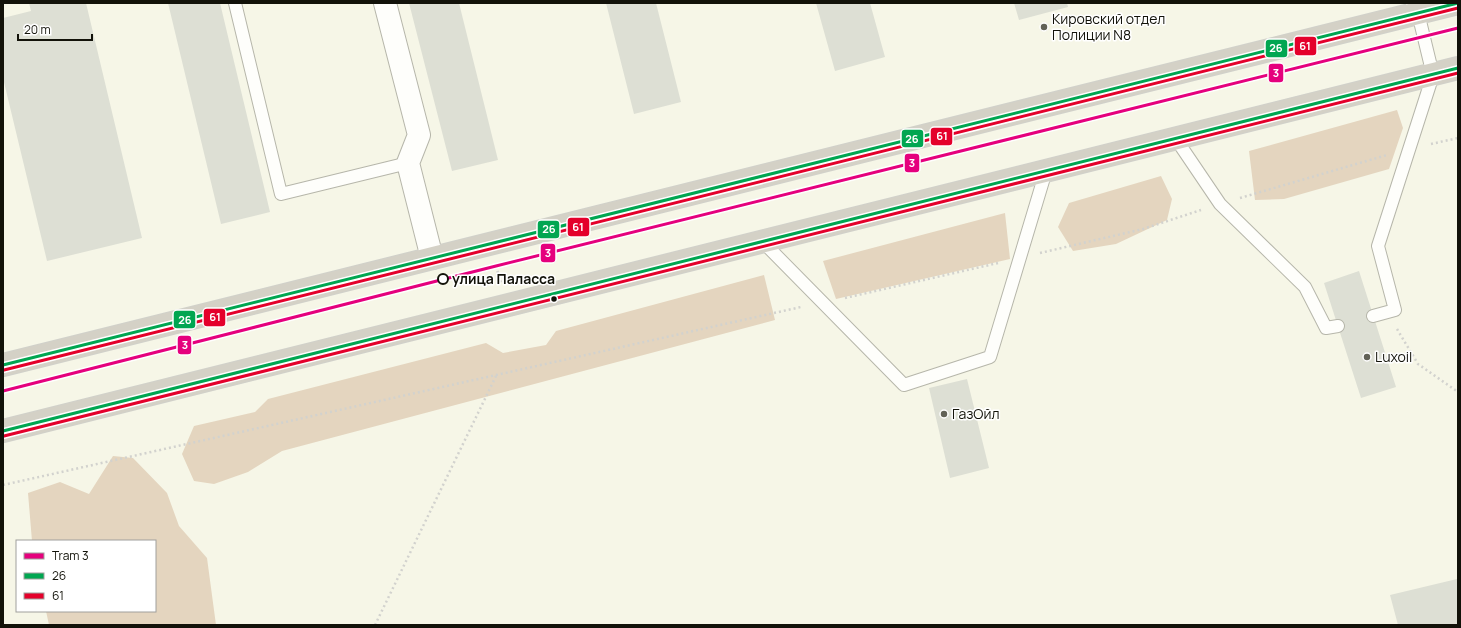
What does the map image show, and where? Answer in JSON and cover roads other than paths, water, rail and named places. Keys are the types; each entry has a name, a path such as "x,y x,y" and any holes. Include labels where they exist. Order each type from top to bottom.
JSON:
{"highway":[{"path":"3,365 491,244 1415,8 1458,3"},
{"path":"3,431 1458,68"}],"street":[{"path":"385,3 419,135 408,163 432,258"}],"lane":[{"path":"235,3 281,194 408,163"},
{"path":"1373,316 1395,310 1378,246 1433,75 1415,8"},
{"path":"1176,139 1220,204 1305,287 1326,328 1338,326"},
{"path":"763,242 904,385 990,357 1046,171"}],"tram line":[{"name":"3","path":"3,391 496,266 1458,28"}],"place":[{"name":"Кировский отдел Полиции N8","path":"1044,27"},
{"name":"улица Паласса","path":"443,279"},
{"name":"Luxoil","path":"1367,357"},
{"name":"ГазОйл","path":"944,414"}]}
